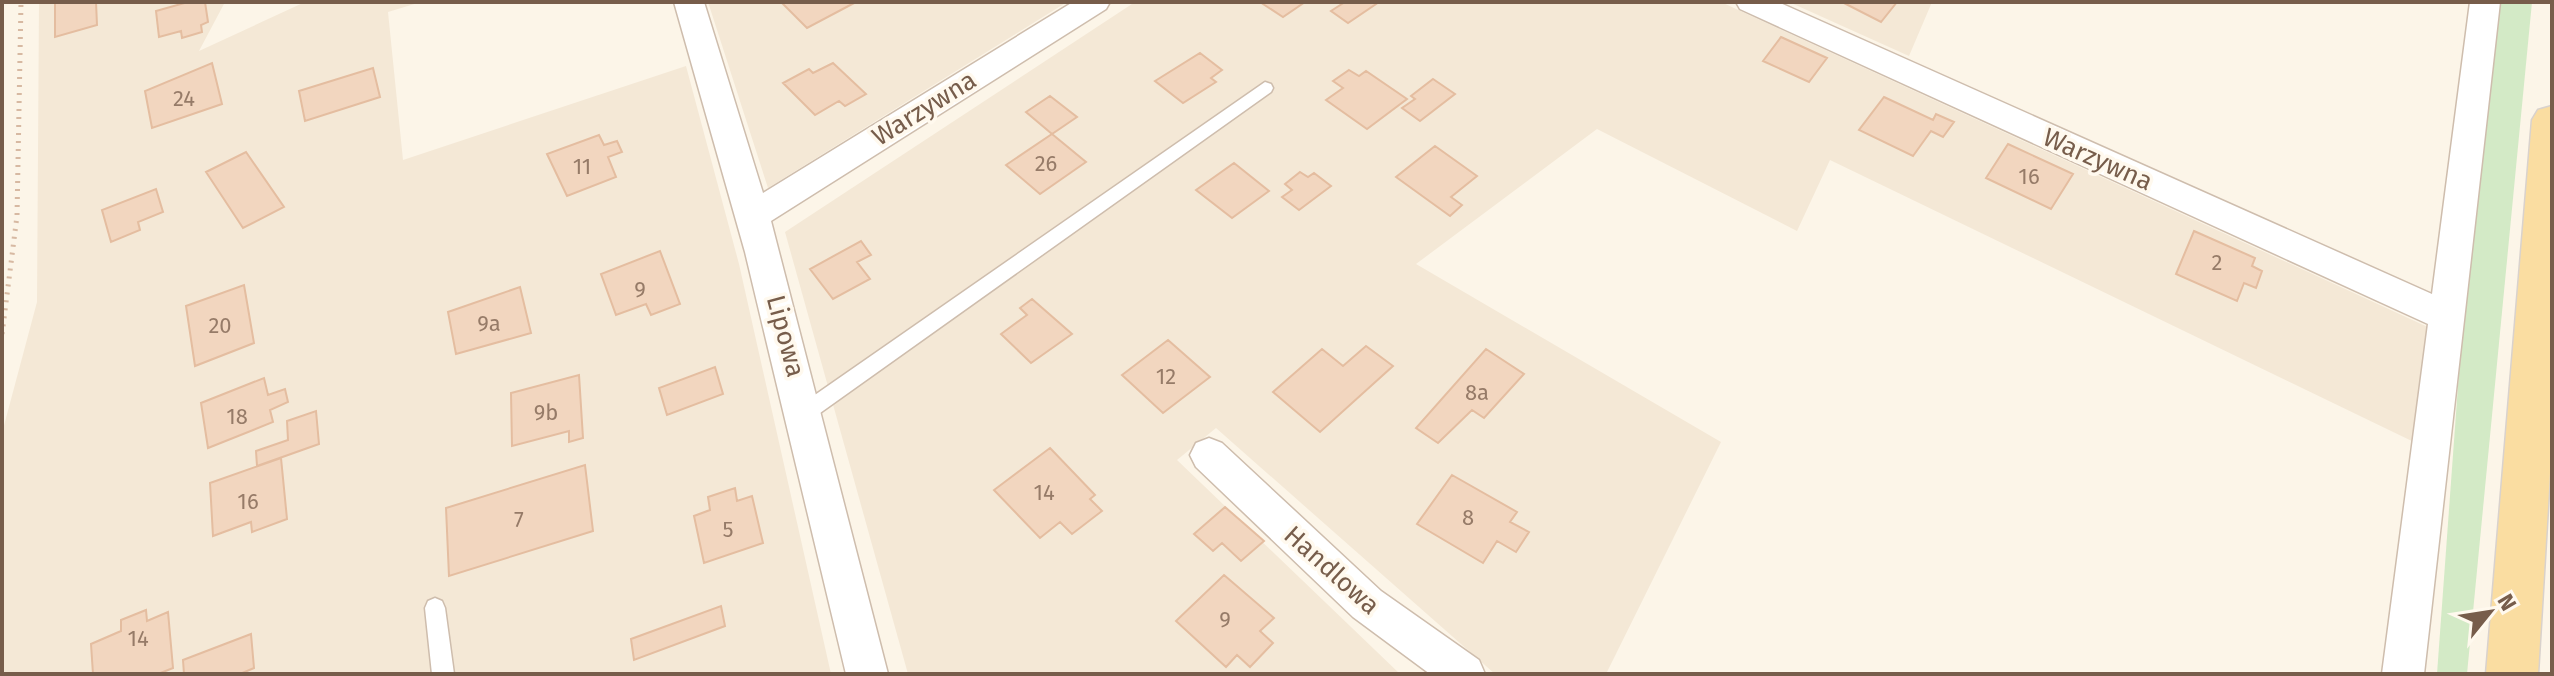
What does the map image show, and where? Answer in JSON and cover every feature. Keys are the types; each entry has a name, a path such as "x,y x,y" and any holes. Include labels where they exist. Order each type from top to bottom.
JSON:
{"main road":[{"path":"2512,674 2552,120"}],"street":[{"name":"Lipowa","path":"689,2 753,215 806,412 867,674"},
{"name":"Warzywna","path":"753,215 1095,2"},
{"name":"Warzywna","path":"1751,2 2445,316"},
{"path":"2403,674 2485,2"},
{"name":"Handlowa","path":"1209,455 1367,604 1464,674"}],"lane":[{"path":"806,412 1265,88"},
{"path":"435,608 443,674"}],"path":[{"path":"2,334 17,216 21,2"}],"shaded area":[{"path":"39,2 225,2 199,51 305,2 421,2 388,12 403,160 686,66 739,264 831,674 2,674 2,433 37,302"},
{"path":"708,2 1067,2 768,188"},
{"path":"1135,2 1721,2 2432,329 2418,444 1830,160 1797,231 1597,129 1416,264 1721,442 1606,674 1495,674 1216,428 1177,460 1400,674 908,674 785,232"},
{"path":"1789,2 1932,2 1909,56"}],"green space":[{"path":"2498,2 2532,2 2467,674 2437,674 2468,249"}],"building":[{"path":"55,2 96,2 97,25 55,37"},
{"path":"188,2 205,2 208,22 201,25 202,32 182,38 181,31 159,37 156,11"},
{"path":"781,2 856,2 807,28"},
{"path":"1260,2 1305,2 1283,17"},
{"path":"1345,2 1379,2 1348,23 1331,11"},
{"path":"1842,2 1897,2 1881,22"},
{"path":"1781,37 1827,58 1809,82 1763,61"},
{"path":"1200,53 1222,70 1211,78 1216,82 1183,103 1155,81"},
{"path":"212,63 222,104 152,128 145,91"},
{"path":"833,63 866,94 845,106 839,101 815,115 783,83 809,69 813,73"},
{"path":"373,68 380,97 305,121 299,91"},
{"path":"1349,70 1359,76 1366,71 1407,99 1367,129 1326,100 1343,88 1333,81"},
{"path":"1433,79 1455,94 1420,121 1402,108 1415,99 1411,96"},
{"path":"1050,96 1077,117 1052,134 1026,112"},
{"path":"1884,97 1933,120 1936,114 1954,122 1943,137 1931,131 1913,156 1859,130"},
{"path":"1052,134 1086,162 1040,194 1006,165"},
{"path":"599,135 604,145 617,141 622,152 608,157 616,177 567,196 547,154"},
{"path":"2008,144 2073,174 2051,209 1986,178"},
{"path":"1435,146 1477,176 1451,197 1462,205 1450,216 1396,177"},
{"path":"246,152 284,207 243,228 206,172"},
{"path":"1234,163 1269,191 1232,218 1196,190"},
{"path":"1300,172 1308,177 1314,173 1331,186 1299,210 1282,197 1292,190 1285,184"},
{"path":"156,189 163,212 138,222 140,230 111,242 102,210"},
{"path":"2194,231 2255,258 2252,266 2262,271 2256,288 2244,283 2237,301 2176,274"},
{"path":"861,241 871,255 857,262 870,279 833,299 810,269"},
{"path":"660,251 680,304 651,315 646,304 616,315 601,274"},
{"path":"244,285 254,343 195,366 186,306"},
{"path":"520,287 531,333 456,354 448,312"},
{"path":"1032,299 1072,334 1031,363 1001,334 1027,315 1020,308"},
{"path":"1168,340 1210,377 1163,413 1122,375"},
{"path":"1366,346 1393,366 1320,432 1273,392 1322,349 1343,366"},
{"path":"1486,349 1524,374 1484,418 1472,410 1438,443 1416,428"},
{"path":"715,367 723,394 667,415 659,388"},
{"path":"579,375 583,438 569,442 569,431 512,446 511,393"},
{"path":"264,378 268,395 285,389 288,402 270,410 273,422 208,448 201,403"},
{"path":"316,411 319,444 257,466 256,451 288,440 287,421"},
{"path":"1050,448 1095,495 1090,499 1102,511 1072,534 1060,522 1040,538 994,490"},
{"path":"281,458 287,519 252,532 251,522 213,536 210,483"},
{"path":"585,465 593,531 449,576 446,508"},
{"path":"1452,475 1517,512 1510,522 1529,532 1516,552 1497,541 1483,563 1417,524"},
{"path":"735,488 737,501 752,496 763,543 704,563 694,516 710,510 708,497"},
{"path":"1225,507 1264,541 1241,561 1222,543 1213,551 1194,534"},
{"path":"1224,575 1274,618 1260,631 1273,643 1250,667 1237,655 1226,667 1176,621"},
{"path":"721,606 725,626 634,660 631,639"},
{"path":"146,610 147,621 168,612 173,668 158,674 93,674 91,644 121,631 121,620"},
{"path":"251,634 254,668 240,674 184,674 183,660"}]}
